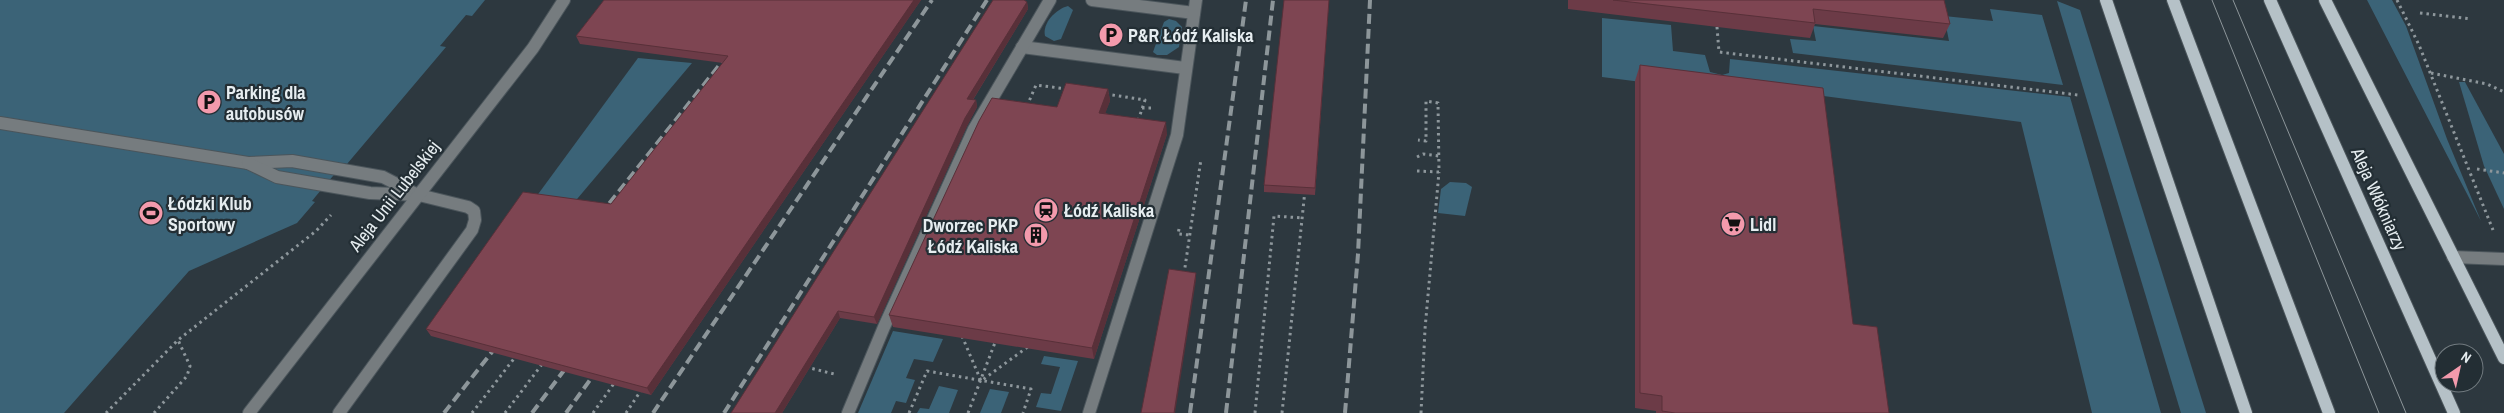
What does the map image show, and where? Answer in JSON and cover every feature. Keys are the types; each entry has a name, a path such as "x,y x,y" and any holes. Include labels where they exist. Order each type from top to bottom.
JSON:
{"main road":[{"path":"2106,0 2246,413"},
{"path":"2173,0 2329,413"},
{"name":"Aleja Włókniarzy","path":"2270,0 2454,413"},
{"path":"2325,0 2504,358"}],"street":[{"name":"Aleja Unii Lubelskiej","path":"249,413 533,48 564,0"},
{"path":"848,413 877,348 884,327 974,129 1050,0"},
{"path":"1089,413 1177,135 1195,6 1092,0"},
{"path":"1022,47 1185,68"},
{"path":"0,123 248,163 292,161 368,174 383,177 419,195"},
{"path":"248,163 277,177 370,193 419,195 468,207 474,211 475,220 472,230 340,413"},
{"path":"2454,257 2504,259"}],"path":[{"path":"2397,0 2430,72 2496,237"},
{"path":"2420,13 2471,19"},
{"path":"1717,27 1719,52 2078,95"},
{"path":"2430,72 2486,84 2504,92"},
{"path":"1026,110 1036,85 1073,90"},
{"path":"1100,94 1145,100 1135,128"},
{"path":"1019,102 1038,105"},
{"path":"1418,140 1426,141 1426,102 1438,103 1439,172 1425,329 1421,413"},
{"path":"1129,118 1138,119"},
{"path":"1183,280 1202,152"},
{"path":"1418,157 1423,154 1439,156"},
{"path":"2477,169 2504,172"},
{"path":"1417,171 1439,172"},
{"path":"1282,413 1306,183"},
{"path":"106,413 178,340 316,230 355,190"},
{"path":"1255,413 1274,216 1303,218"},
{"path":"1179,227 1178,234 1190,235"},
{"path":"960,331 981,381"},
{"path":"968,413 998,336"},
{"path":"154,413 187,376 190,366 178,340"},
{"path":"981,381 1033,343"},
{"path":"472,413 517,355"},
{"path":"505,413 547,358"},
{"path":"802,366 838,375 835,380"},
{"path":"909,413 927,371 1031,390 1023,413"},
{"path":"593,413 616,381"},
{"path":"626,413 648,381"}],"shaded area":[{"name":"Łódzki Klub Sportowy","path":"0,0 485,0 472,16 466,15 440,46 446,47 347,164 344,163 316,196 312,201 315,202 297,223 189,271 64,413 0,413"},
{"path":"2367,0 2392,0 2406,26 2447,139 2481,221"},
{"path":"2057,1 2080,10 2206,413 2181,413"},
{"path":"1068,6 1073,10 1061,39 1054,41 1045,36 1046,26 1051,17 1059,10"},
{"path":"1990,9 2042,15 2063,85 1793,53 1790,39 1816,41 1813,26 1949,41 1944,16 1993,21"},
{"path":"1602,18 1671,25 1673,51 1705,55 1710,72 1722,75 1729,73 1730,59 2070,97 2161,413 2092,413 2021,122 1816,95 1816,104 1602,77"},
{"path":"1169,19 1176,21 1182,27 1179,47 1167,55 1157,55 1153,52 1164,22"},
{"path":"638,58 692,63 572,205 536,197"},
{"path":"2459,82 2465,82 2504,154 2504,209 2484,166"},
{"path":"1450,182 1466,183 1472,187 1465,216 1438,213 1441,189"},
{"path":"893,331 943,339 933,362 914,359 906,378 915,380 906,403 896,401 891,413 858,413"},
{"path":"1044,356 1078,361 1061,411 1036,407 1041,393 1051,394 1060,367 1041,364"},
{"path":"939,386 958,390 949,413 917,413 920,408 929,409"},
{"path":"990,389 1009,392 1001,413 980,413"}],"building":[{"path":"604,0 914,0 647,388 426,329 523,192 611,204 728,56 576,36"},
{"path":"993,0 1024,0 1027,2 967,99 976,100 965,118 874,317 838,311 775,413 731,413"},
{"path":"1284,0 1329,0 1315,188 1264,185"},
{"path":"1613,0 1944,0 1950,24 1813,9 1815,23"},
{"name":"Lidl","path":"1640,65 1823,88 1853,324 1877,327 1889,413 1675,413 1662,411 1662,396 1640,393"},
{"name":"Dworzec PKP Łódź Kaliska","path":"1066,83 1108,89 1099,113 1166,122 1092,348 889,315 979,121 992,98 1057,107"},
{"path":"1169,269 1196,273 1174,413 1141,413"}],"tram line":[{"path":"2212,0 2379,413"},
{"path":"2233,0 2406,413"}],"railway":[{"path":"653,413 932,0"},
{"path":"724,413 987,0"},
{"path":"1190,413 1246,0"},
{"path":"1226,413 1273,0"},
{"path":"1345,413 1358,254 1370,0"},
{"path":"600,215 729,53"},
{"path":"444,413 499,343"},
{"path":"532,413 571,361"},
{"path":"566,413 598,369"}],"place":[{"name":"P&R Łódź Kaliska","path":"1111,35"},
{"name":"Parking dla autobusów","path":"209,102"},
{"name":"Łódź Kaliska","path":"1046,210"},
{"name":"Łódzki Klub Sportowy","path":"151,213"},
{"name":"Lidl","path":"1733,224"},
{"name":"Dworzec PKP Łódź Kaliska","path":"1036,235"}]}
